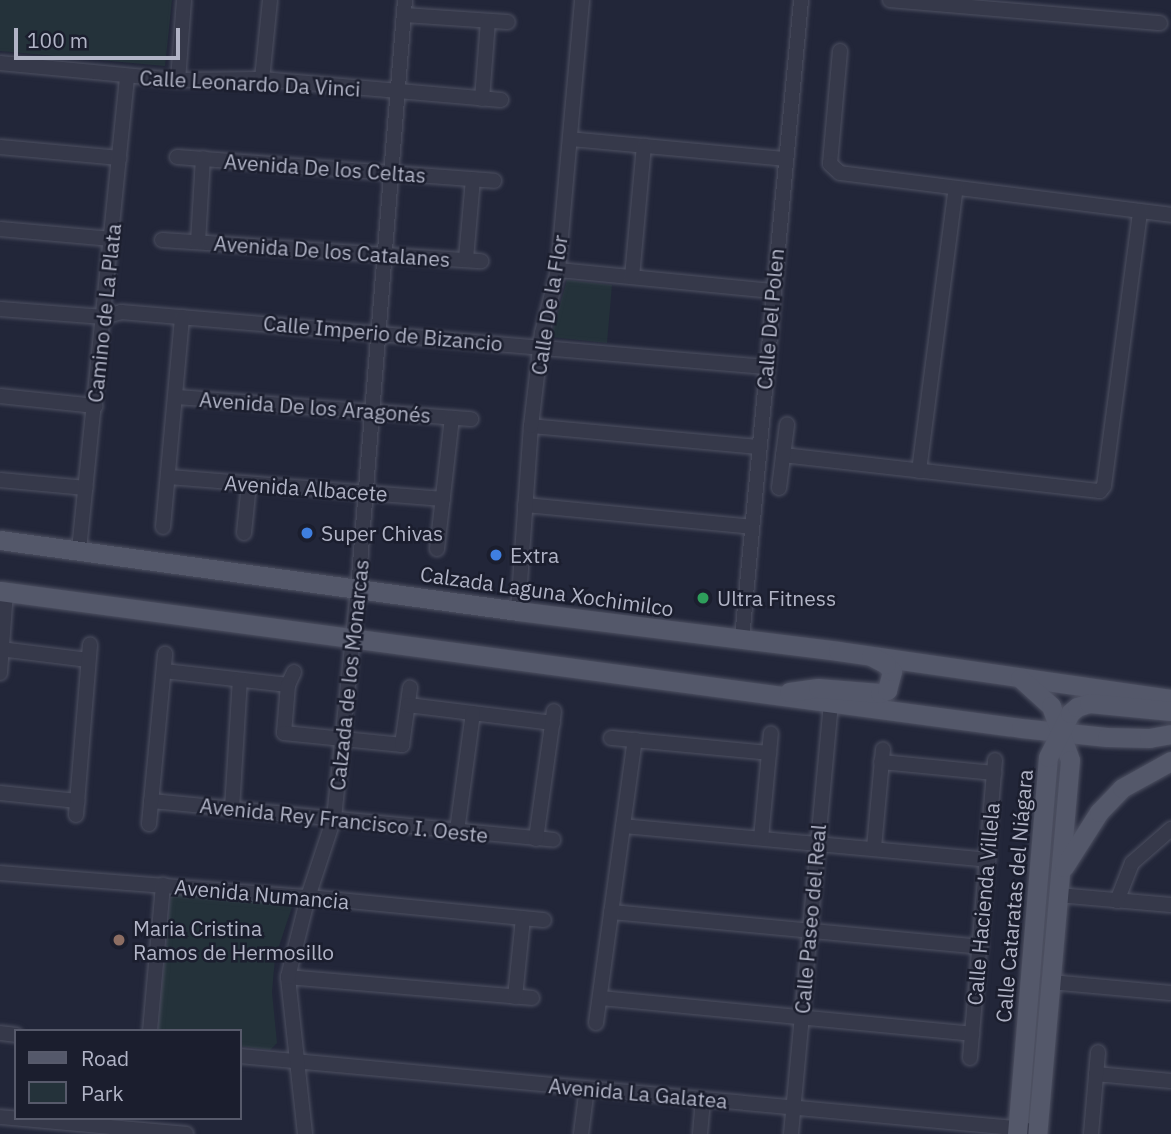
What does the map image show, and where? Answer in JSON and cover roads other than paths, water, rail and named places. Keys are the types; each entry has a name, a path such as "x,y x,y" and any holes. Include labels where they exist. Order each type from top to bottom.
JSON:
{"main road":[{"name":"Calzada Laguna Xochimilco","path":"0,540 518,611 871,655 1171,699"},
{"path":"3,592 831,705 1061,732 1149,738 1171,734"},
{"path":"771,696 818,688 880,693 887,690 891,671 887,664 871,655"},
{"path":"1016,676 1051,706 1061,732"},
{"path":"1061,732 1070,713 1088,703 1171,711"},
{"path":"1148,710 1141,721 1143,732 1149,738"},
{"name":"Calle Cataratas del Niágara","path":"1027,1132 1050,982 1070,760 1061,732"},
{"name":"Calle Cataratas del Niágara","path":"1027,1132 1048,757 1061,732"},
{"path":"1060,874 1099,812 1122,788 1171,761"}],"street":[{"path":"178,80 184,0"},
{"path":"262,79 270,0"},
{"name":"Calle De la Flor","path":"518,611 531,426 540,346 558,270 582,0"},
{"name":"Calle Del Polen","path":"742,639 765,367 801,0"},
{"path":"890,0 1160,23"},
{"path":"405,7 508,22"},
{"name":"Calzada de los Monarcas","path":"305,1134 288,977 308,897 334,818 344,738 405,7"},
{"path":"482,99 488,20"},
{"path":"840,51 830,164 832,169 840,173 1171,215"},
{"name":"Calle Leonardo Da Vinci","path":"0,63 178,80 262,79 501,100"},
{"name":"Camino de La Plata","path":"79,550 127,76"},
{"path":"570,139 785,159"},
{"path":"632,277 644,146"},
{"path":"0,147 119,158"},
{"name":"Avenida De los Celtas","path":"177,157 494,181"},
{"path":"198,242 203,158"},
{"name":"Avenida De los Catalanes","path":"162,240 385,252 474,260 473,179"},
{"path":"919,471 956,188"},
{"path":"783,455 1095,492 1104,486 1140,211"},
{"path":"0,229 111,239"},
{"path":"558,270 773,291"},
{"name":"Calle Imperio de Bizancio","path":"0,309 104,317 121,312 765,367"},
{"path":"163,527 177,397 182,317"},
{"path":"0,397 94,406"},
{"name":"Avenida De los Aragonés","path":"177,397 471,419"},
{"path":"437,549 452,418"},
{"path":"779,488 787,425"},
{"path":"531,426 759,447"},
{"name":"Avenida Albacete","path":"169,477 443,499"},
{"path":"0,480 86,488"},
{"path":"244,533 248,484"},
{"path":"525,505 752,527"},
{"path":"0,673 3,592"},
{"path":"0,793 77,808 90,645"},
{"path":"1,649 88,660"},
{"path":"149,824 165,654"},
{"path":"164,671 240,680 291,678 284,733 402,745 411,688"},
{"path":"232,809 240,680"},
{"path":"408,705 473,713 553,717 537,839"},
{"name":"Calle Paseo del Real","path":"791,1134 831,705"},
{"path":"457,831 473,713"},
{"path":"761,838 771,733"},
{"path":"611,738 769,753"},
{"path":"596,1024 635,740"},
{"name":"Calle Hacienda Villela","path":"874,848 882,755 995,767 970,1058"},
{"name":"Avenida Rey Francisco I. Oeste","path":"151,801 553,840"},
{"path":"623,826 988,860"},
{"path":"1117,901 1132,863 1171,829"},
{"name":"Avenida Numancia","path":"0,873 308,897 544,920"},
{"path":"150,1029 163,885"},
{"path":"1058,895 1171,905"},
{"path":"611,912 980,947"},
{"path":"515,996 523,918"},
{"path":"288,977 532,998"},
{"path":"1050,982 1171,993"},
{"path":"600,998 972,1034"},
{"path":"1091,1134 1098,1052"},
{"name":"Avenida La Galatea","path":"242,1056 793,1107 1027,1132"},
{"path":"1096,1074 1171,1081"},
{"path":"582,1134 587,1088"},
{"path":"700,1134 704,1099"},
{"path":"33,1120 186,1134"}],"place":[{"name":"Super Chivas","path":"307,533"},
{"name":"Extra","path":"496,555"},
{"name":"Ultra Fitness","path":"703,598"},
{"name":"Maria Cristina Ramos de Hermosillo","path":"119,940"}]}
